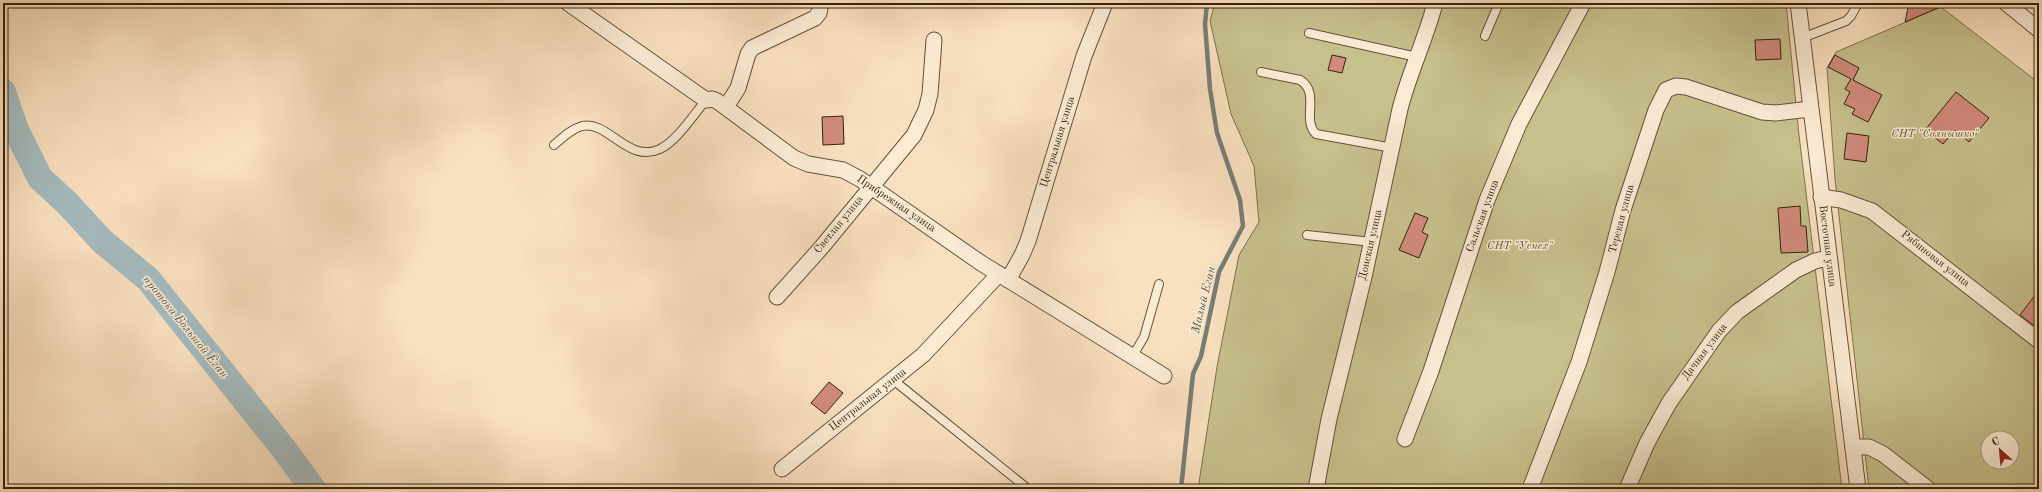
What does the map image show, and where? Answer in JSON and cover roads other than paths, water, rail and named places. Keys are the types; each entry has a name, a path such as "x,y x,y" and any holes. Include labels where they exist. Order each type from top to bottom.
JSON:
{"street":[{"name":"Прибрежная улица","path":"568,3 706,100 712,99 726,107 794,158 808,164 843,170 860,179 1003,277 1164,376"},
{"path":"726,107 738,88 748,54 752,48 815,18 821,7 821,3"},
{"name":"Центральная улица","path":"782,469 892,379 923,356 1003,277 1022,255 1028,241 1084,56 1105,3"},
{"name":"Донская улица","path":"1316,489 1329,419 1372,242 1407,83 1435,3"},
{"name":"Сальская улица","path":"1405,439 1431,371 1490,194 1519,124 1584,3"},
{"name":"Восточная улица","path":"1798,3 1828,258 1858,489"},
{"path":"2006,3 2039,30"},
{"name":"Светлая улица","path":"777,297 821,248 870,186 914,135 920,123 930,94 934,40"},
{"name":"Терская улица","path":"1530,489 1579,362 1605,279 1636,169 1656,110 1666,90 1676,86 1686,88 1762,112 1776,113 1810,109"},
{"name":"Рябиновая улица","path":"1821,197 1841,200 1872,212 2039,341"},
{"name":"Дачная улица","path":"1627,489 1647,443 1669,403 1719,331 1737,312 1796,270 1815,261 1828,258"},
{"path":"1852,447 1869,447 1883,454 1928,489"}],"lane":[{"path":"1485,36 1499,3"},
{"path":"1802,38 1846,21 1851,16 1858,3"},
{"path":"1309,33 1417,57"},
{"path":"1261,72 1300,80 1305,83 1311,95 1311,126 1316,134 1392,148"},
{"path":"554,145 572,131 582,126 592,126 626,147 639,151 651,152 660,149 670,142 706,100"},
{"path":"1307,235 1372,242"},
{"path":"1132,357 1144,337 1159,284"},
{"path":"892,379 1028,489"}],"water":[{"path":"3,64 12,100 3,101"}],"waterway":[{"name":"Малый Еган","path":"1181,489 1193,374 1201,356 1219,272 1243,226 1240,200 1217,133 1210,89 1205,24 1207,3"},
{"name":"протока Большой Ёган","path":"3,92 16,130 40,178 68,204 102,241 148,279 283,448 313,489"}],"park label":[{"name":"СНТ \"Солнышко\"","path":"1935,134"},
{"name":"СНТ \"Успех\"","path":"1520,246"}]}
